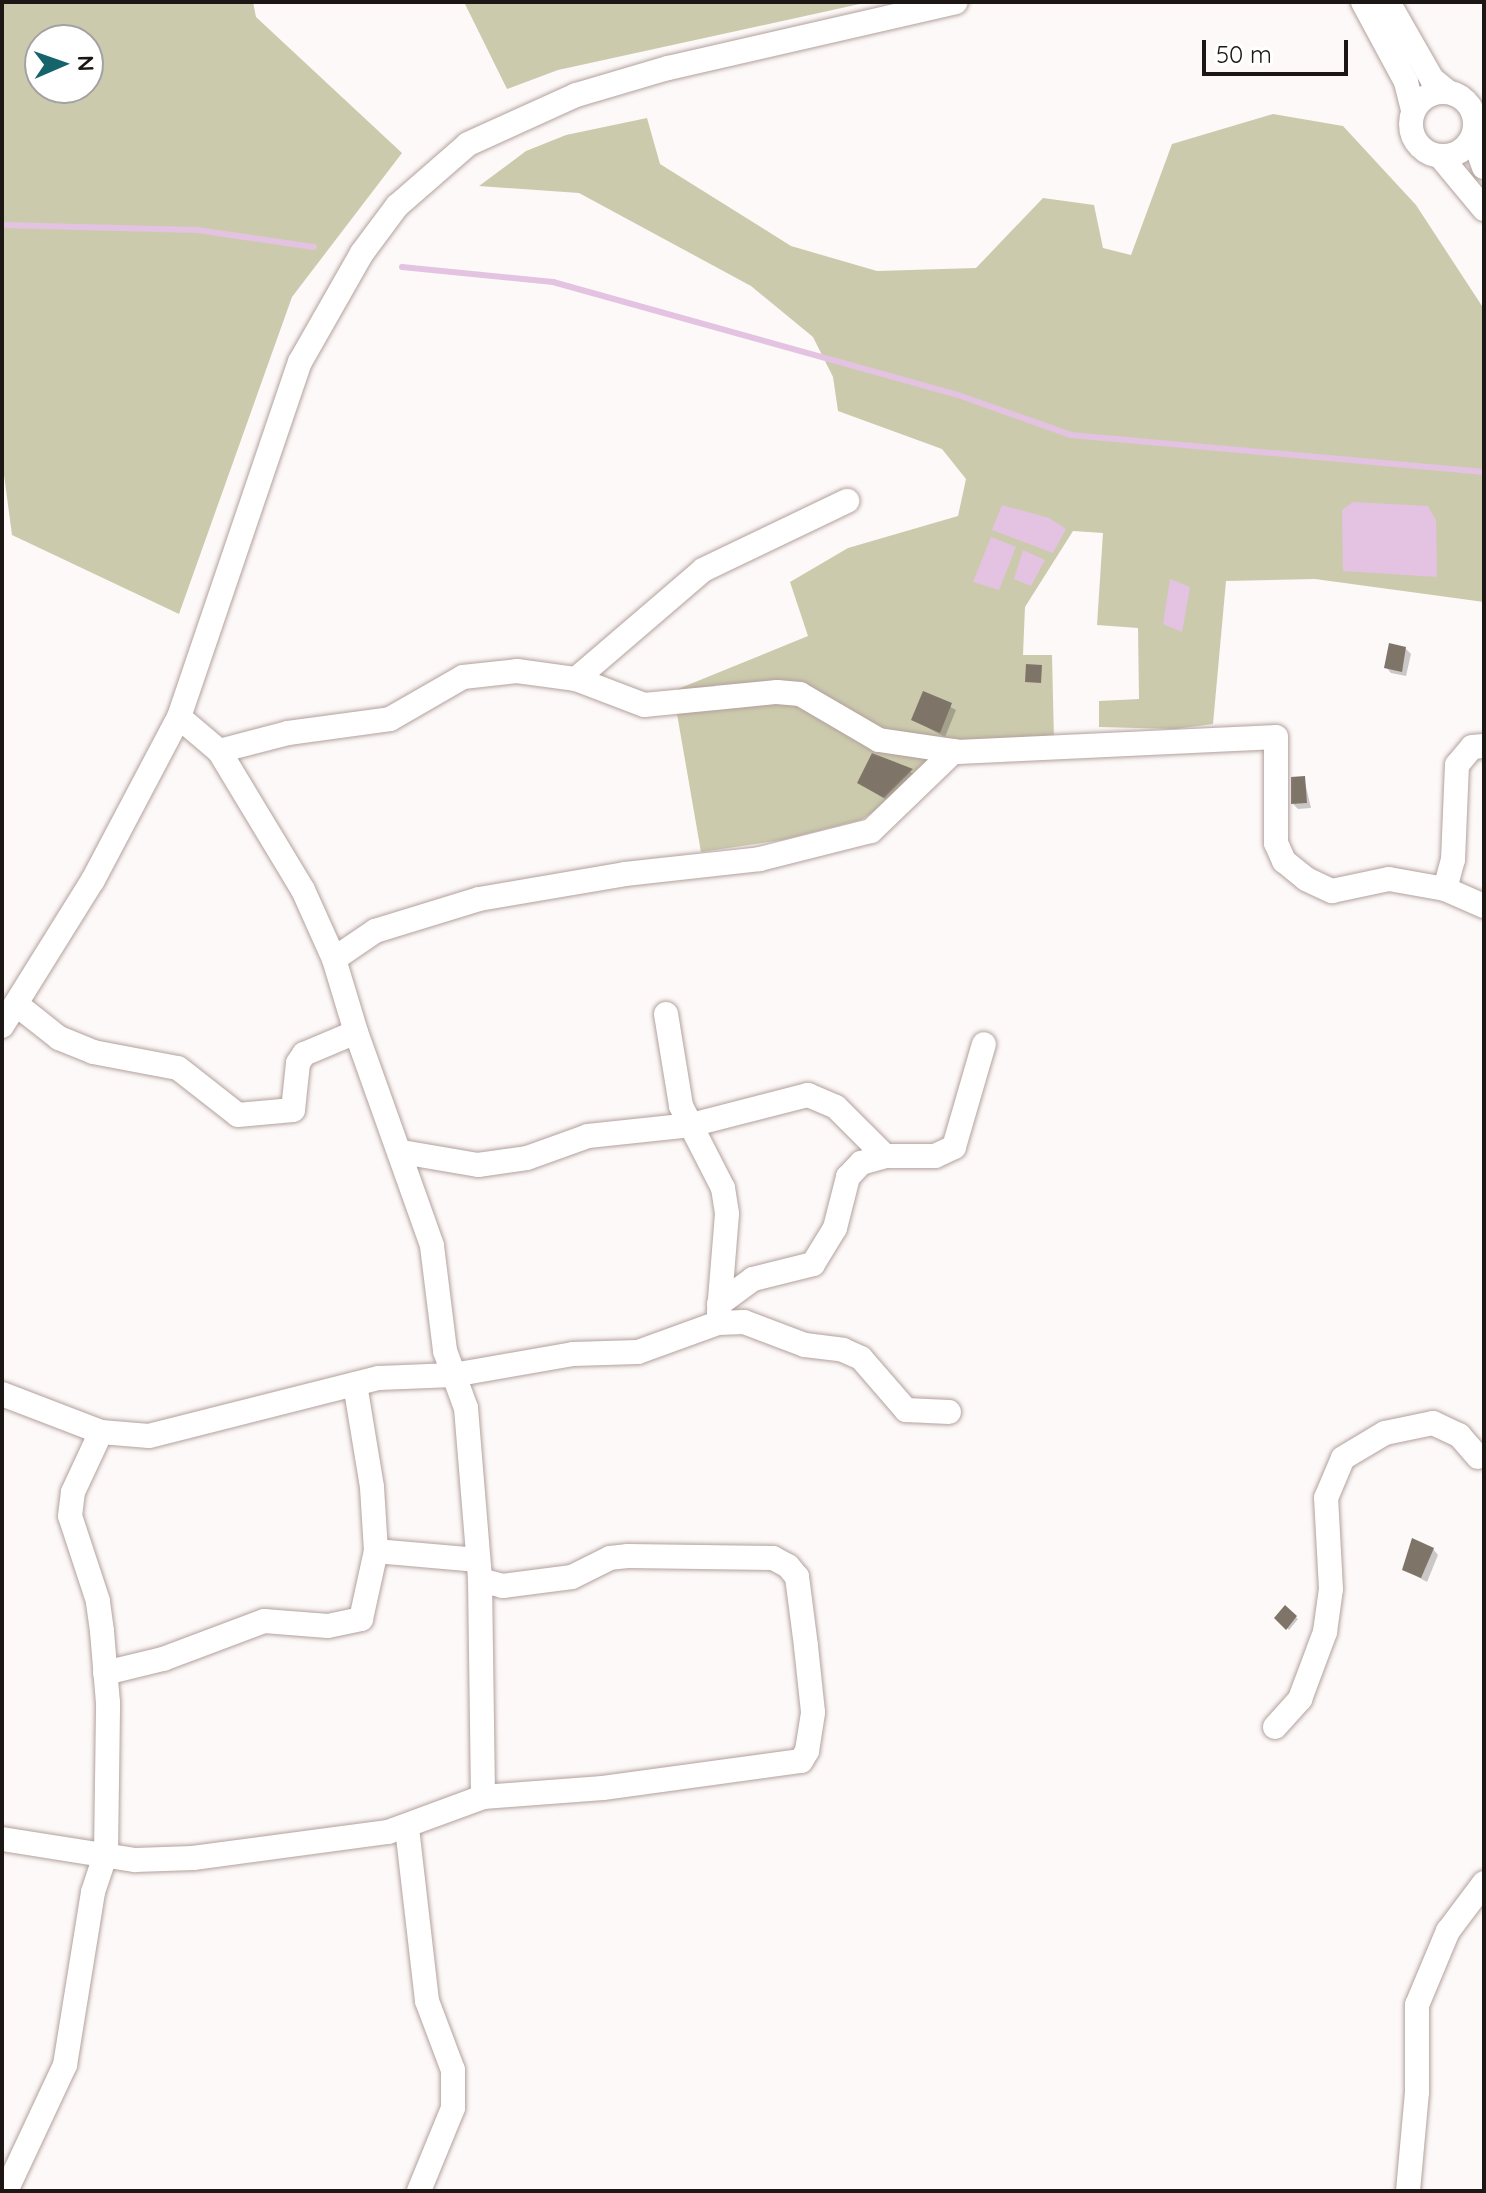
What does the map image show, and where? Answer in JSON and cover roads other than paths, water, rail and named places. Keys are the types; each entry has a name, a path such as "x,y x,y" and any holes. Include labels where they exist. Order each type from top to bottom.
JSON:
{"street":[{"path":"2,1026 93,880 179,717 300,362 362,253 430,173 509,121 576,95 668,68 956,2"},
{"path":"1363,2 1406,82 1413,111 1415,140 1440,156 1484,209"},
{"path":"1388,2 1432,79 1471,108 1478,128 1484,167"},
{"path":"1413,111 1427,96 1484,87"},
{"path":"1440,156 1459,152 1478,128"},
{"path":"576,679 703,570 847,501"},
{"path":"219,751 288,733 390,719 463,677 486,672 576,679 644,705 777,692 800,694 879,740 954,751 996,754 1276,737 1276,843 1284,861 1332,891 1389,879 1445,889 1484,906"},
{"path":"179,717 219,751 303,890 334,959 356,1032 402,1152 432,1246 453,1375 466,1408 479,1570 483,1797"},
{"path":"1445,889 1453,860 1457,765 1472,747 1484,746"},
{"path":"334,959 375,931 479,899 625,874 760,859 871,831 954,751"},
{"path":"16,1004 59,1038 93,1052 178,1068 238,1115 293,1110 298,1063 304,1054 356,1032"},
{"path":"666,1014 673,1076 691,1125 723,1188 727,1214 718,1313"},
{"path":"2,1394 101,1432 128,1436 175,1432 355,1384 416,1373 453,1375 556,1356 638,1352 718,1313 753,1279 813,1264 835,1228 848,1177 861,1163 885,1156 935,1156 954,1147 984,1044"},
{"path":"402,1152 478,1165 527,1158 588,1136 691,1125 808,1095 836,1107 885,1156"},
{"path":"718,1313 805,1345 843,1350 861,1358 906,1410 949,1412"},
{"path":"105,1673 163,1659 264,1621 351,1624 366,1610 376,1551 372,1487 358,1431 355,1384"},
{"path":"317,1395 358,1431"},
{"path":"1275,1727 1300,1699 1325,1632 1331,1589 1326,1498 1343,1458 1385,1433 1433,1423 1459,1435 1482,1459"},
{"path":"6,2191 65,2065 93,1892 106,1853 105,1673 98,1601 70,1516 73,1492 101,1432"},
{"path":"2,1839 135,1860 193,1858 407,1828 440,1809 483,1797 603,1788 801,1761 812,1734 813,1712 797,1577 773,1558 628,1556 610,1558 572,1577 514,1585 479,1570 376,1551"},
{"path":"407,1828 427,2001 453,2070 453,2108 419,2191"},
{"path":"1408,2191 1415,2139 1417,2005 1448,1931 1484,1883"}],"waterway":[{"path":"2,225 197,230 314,247"},
{"path":"402,267 553,282 958,395 1071,435 1484,472"}]}
